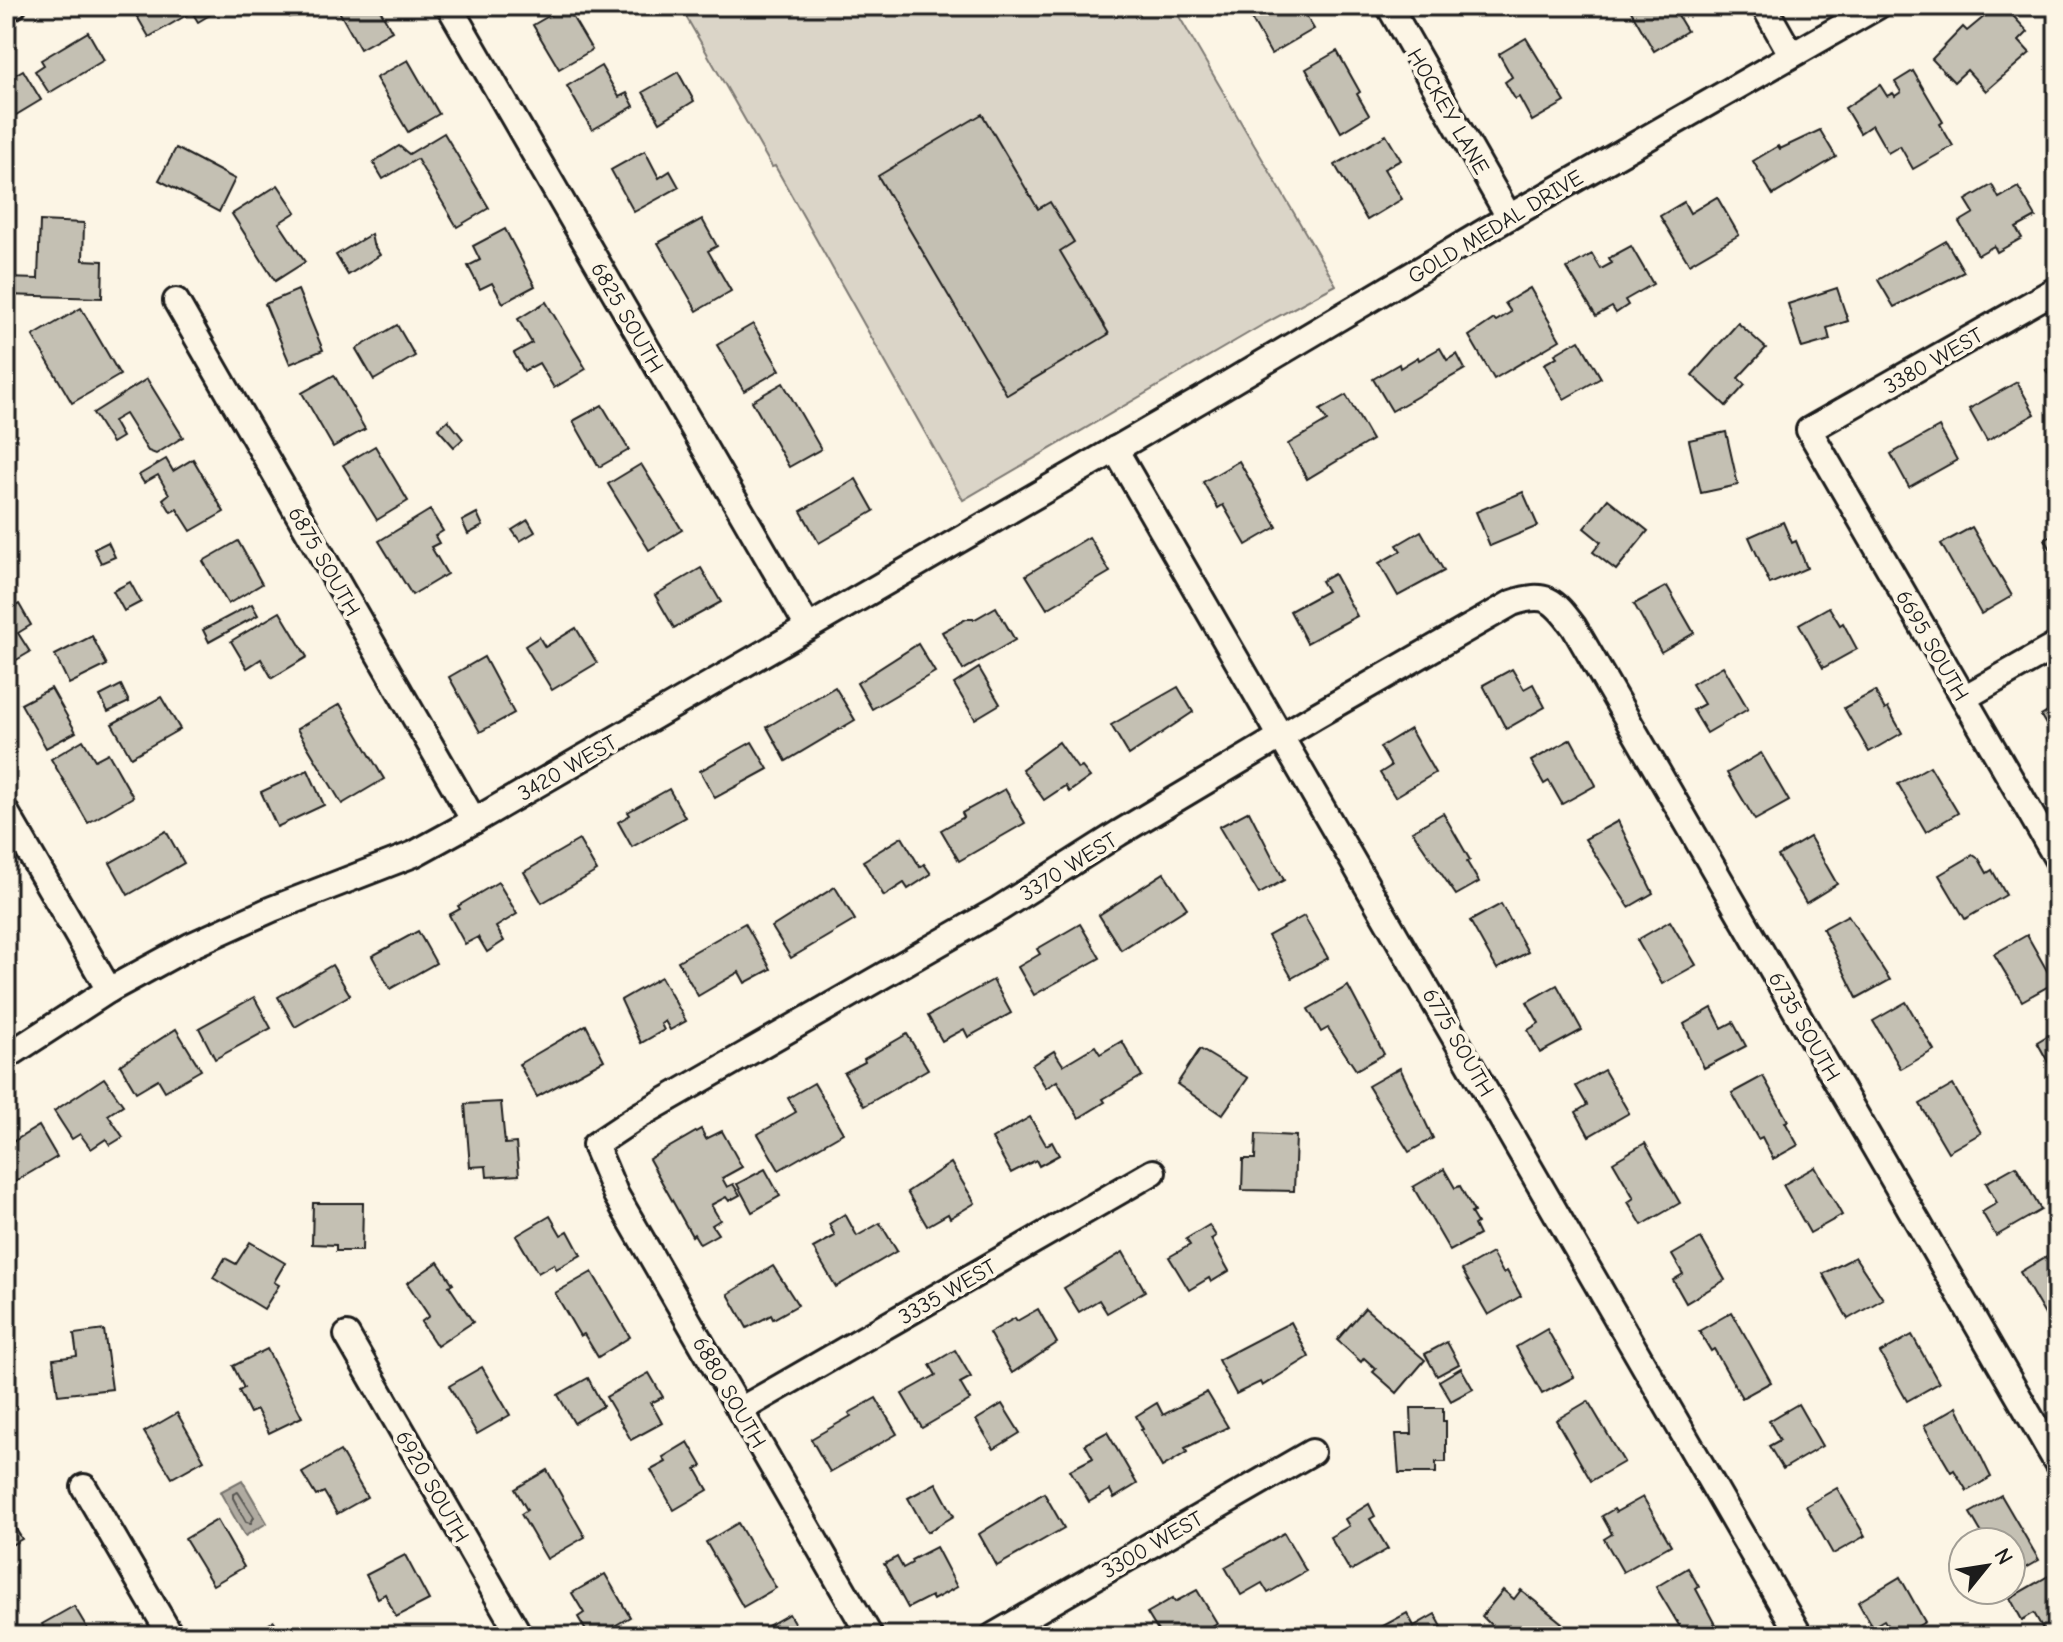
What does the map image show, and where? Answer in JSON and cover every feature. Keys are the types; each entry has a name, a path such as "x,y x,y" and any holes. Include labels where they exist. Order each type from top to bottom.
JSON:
{"street":[{"path":"6,10 13,6"},
{"name":"6825 SOUTH","path":"449,6 808,627"},
{"name":"HOCKEY LANE","path":"1389,6 1509,217"},
{"path":"1764,6 1791,54"},
{"name":"GOLD MEDAL DRIVE","path":"1115,449 1509,217 1878,6"},
{"name":"3380 WEST","path":"1809,430 2057,289"},
{"name":"6875 SOUTH","path":"176,301 474,821"},
{"name":"6695 SOUTH","path":"1809,430 2057,859"},
{"name":"3420 WEST","path":"6,1057 109,990 190,946 272,909 414,854 1115,449"},
{"name":"6775 SOUTH","path":"1115,449 1800,1636"},
{"name":"3370 WEST","path":"595,1145 640,1115 999,909 1119,833 1512,603 1529,597 1544,597"},
{"name":"6735 SOUTH","path":"1544,597 1560,608 1574,627 2057,1463"},
{"path":"1964,698 2057,645"},
{"path":"6,812 109,990"},
{"name":"6880 SOUTH","path":"595,1145 616,1195 870,1636"},
{"name":"3335 WEST","path":"740,1410 1153,1172"},
{"name":"6920 SOUTH","path":"347,1335 520,1636"},
{"name":"3300 WEST","path":"993,1636 1312,1452"},
{"path":"84,1487 171,1636"}],"shaded area":[{"path":"680,6 1173,6 1336,285 963,500 775,166 772,167"}],"water":[{"path":"242,1480 267,1523 245,1536 220,1492"}],"building":[{"path":"131,6 223,7 198,22 192,12 149,37"},
{"path":"284,6 311,6 290,17"},
{"path":"336,6 378,6 392,31 360,49"},
{"path":"566,6 592,50 559,69 533,25"},
{"path":"1244,6 1300,6 1314,29 1271,54"},
{"path":"1628,6 1672,6 1687,31 1654,51"},
{"path":"1997,6 2004,6 2028,32 2019,41 2030,53 1986,91 1967,70 1954,82 1932,59 1963,27 1967,31"},
{"path":"88,32 104,60 49,93 35,71 44,65 41,60"},
{"path":"1526,38 1565,102 1532,121 1519,97 1515,99 1505,82 1512,77 1499,54"},
{"path":"1337,51 1369,115 1341,132 1306,69"},
{"path":"408,60 439,114 408,132 376,78"},
{"path":"601,66 619,97 627,93 634,106 592,130 567,86"},
{"path":"23,70 41,100 6,121 6,80"},
{"path":"1913,71 1943,122 1940,124 1953,146 1913,169 1900,146 1888,153 1872,125 1860,133 1845,108 1880,85 1887,96 1893,93 1895,96 1901,92 1895,82"},
{"path":"678,72 694,101 660,122 643,92"},
{"path":"982,114 1038,209 1050,202 1074,242 1060,251 1109,334 1007,395 878,176"},
{"path":"1820,130 1836,157 1773,195 1753,161 1778,146 1780,149"},
{"path":"444,133 489,208 457,227 417,159 383,179 373,162 399,146 409,154"},
{"path":"1386,135 1401,160 1384,169 1402,199 1367,220 1335,165"},
{"path":"176,148 235,179 219,212 159,180"},
{"path":"645,151 659,178 670,171 679,187 634,212 611,170"},
{"path":"278,185 296,212 279,223 305,262 275,281 232,214"},
{"path":"1992,185 1999,198 2018,187 2036,217 2016,228 2022,238 1997,252 1994,246 1978,255 1959,222 1974,213 1966,200"},
{"path":"1717,197 1739,235 1689,264 1660,216 1684,202 1690,213"},
{"path":"702,219 717,246 708,251 731,291 697,311 658,243"},
{"path":"40,221 84,223 83,260 103,261 102,298 6,295 6,278 38,279"},
{"path":"505,229 535,286 503,303 492,283 480,289 468,266 480,260 473,246"},
{"path":"371,234 380,255 348,275 336,255"},
{"path":"1946,241 1964,272 1894,307 1878,280"},
{"path":"1631,246 1653,284 1625,300 1628,305 1616,313 1612,307 1596,316 1567,268 1592,254 1601,269 1612,263 1609,258"},
{"path":"1530,288 1560,340 1494,379 1469,336 1511,312 1505,303"},
{"path":"1837,288 1848,321 1827,328 1830,340 1802,348 1788,304"},
{"path":"298,290 323,350 290,364 265,304"},
{"path":"546,302 586,369 554,388 539,363 524,371 514,353 532,343 518,319"},
{"path":"81,308 120,375 72,403 33,336"},
{"path":"1738,323 1766,348 1738,378 1745,385 1726,406 1692,375"},
{"path":"753,324 780,370 744,391 717,345"},
{"path":"397,325 415,356 374,380 356,349"},
{"path":"1579,340 1601,378 1564,399 1544,364"},
{"path":"1440,348 1447,360 1457,354 1465,369 1392,411 1373,379 1399,364 1400,368"},
{"path":"2057,363 2057,389 2046,370"},
{"path":"334,375 365,429 333,447 302,393"},
{"path":"147,379 183,437 156,454 148,451 125,414 113,421 122,437 112,443 93,413"},
{"path":"2017,382 2035,414 1987,441 1969,409"},
{"path":"783,383 821,449 789,467 752,401"},
{"path":"1346,395 1372,440 1307,479 1288,444 1327,421 1320,410"},
{"path":"602,405 629,450 599,467 573,421"},
{"path":"448,420 463,439 454,447 438,429"},
{"path":"1939,427 1957,460 1909,487 1891,454"},
{"path":"1726,432 1738,485 1701,493 1689,440"},
{"path":"375,446 408,501 377,520 343,465"},
{"path":"166,459 173,471 193,459 224,512 191,531 177,509 171,512 163,499 169,494 158,475 144,483 139,475"},
{"path":"1239,461 1277,527 1246,545 1223,505 1218,508 1203,482"},
{"path":"641,464 682,530 649,550 608,484"},
{"path":"856,479 874,511 819,543 801,511"},
{"path":"1523,492 1538,526 1490,546 1476,512"},
{"path":"1608,499 1648,531 1616,570 1593,552 1601,542 1584,528"},
{"path":"430,510 443,531 435,536 439,543 431,547 447,574 412,595 379,541"},
{"path":"477,513 483,526 468,534 462,521"},
{"path":"528,520 535,532 520,541 512,530"},
{"path":"1783,522 1792,543 1796,541 1807,568 1770,584 1749,537"},
{"path":"1972,527 2012,596 1981,614 1941,544"},
{"path":"1421,531 1444,571 1398,596 1379,563 1401,551 1397,545"},
{"path":"2057,531 2057,560 2045,539"},
{"path":"1089,537 1110,572 1047,609 1026,575"},
{"path":"238,541 262,584 228,604 203,561"},
{"path":"108,542 115,557 101,563 94,549"},
{"path":"701,568 721,602 674,628 655,595"},
{"path":"1334,574 1357,616 1307,643 1290,611 1327,591 1321,581"},
{"path":"130,582 141,602 124,611 113,591"},
{"path":"1667,586 1694,633 1661,652 1634,604"},
{"path":"19,604 31,625 18,633 30,652 6,666 6,607 8,610"},
{"path":"252,604 258,615 209,642 203,630"},
{"path":"996,607 1015,640 963,670 942,632"},
{"path":"1829,607 1840,625 1843,623 1857,649 1823,668 1799,624"},
{"path":"280,612 307,657 272,678 261,659 247,668 231,641"},
{"path":"576,628 597,663 552,690 525,646 539,637 545,647"},
{"path":"92,636 107,665 69,684 55,655"},
{"path":"918,644 935,672 872,709 857,683"},
{"path":"484,657 514,713 480,732 449,677"},
{"path":"1723,666 1748,709 1707,733 1693,710 1704,704 1692,684"},
{"path":"979,668 1000,704 975,719 954,684"},
{"path":"1512,669 1524,689 1533,684 1545,707 1506,729 1483,685"},
{"path":"121,685 129,702 108,712 100,696"},
{"path":"835,687 855,720 786,761 767,727"},
{"path":"1178,687 1193,712 1129,755 1111,725"},
{"path":"51,688 76,732 46,748 21,704"},
{"path":"1875,691 1902,733 1869,752 1844,708"},
{"path":"161,697 180,729 131,757 112,724"},
{"path":"340,704 384,779 342,804 297,729"},
{"path":"2057,706 2057,743 2041,716"},
{"path":"1410,729 1435,773 1395,797 1380,773 1391,766 1380,747"},
{"path":"1571,739 1596,785 1562,804 1549,781 1544,784 1531,761"},
{"path":"83,740 95,760 108,753 133,797 88,823 51,759"},
{"path":"752,742 768,769 715,798 700,771"},
{"path":"1059,742 1078,769 1082,767 1090,777 1069,792 1065,786 1044,800 1022,769"},
{"path":"1761,753 1789,801 1755,820 1727,773"},
{"path":"1930,766 1958,813 1926,832 1898,784"},
{"path":"308,770 324,805 277,827 261,792"},
{"path":"669,789 685,817 632,847 618,822 630,815 628,812"},
{"path":"1005,789 1025,823 959,861 941,830 964,817 962,813"},
{"path":"1249,811 1284,880 1259,894 1219,827"},
{"path":"1443,813 1479,882 1456,895 1412,831"},
{"path":"1618,821 1653,893 1629,907 1585,839"},
{"path":"166,831 184,863 128,895 110,863"},
{"path":"902,837 920,867 924,864 931,874 908,889 904,883 884,896 863,861"},
{"path":"1810,837 1837,884 1806,903 1778,856"},
{"path":"579,840 597,871 542,903 524,872"},
{"path":"1973,855 1987,873 1992,870 2006,895 1965,919 1939,875"},
{"path":"1164,873 1187,908 1121,950 1099,915"},
{"path":"498,882 517,914 496,927 504,941 487,952 478,937 465,944 449,915 460,909 458,906"},
{"path":"835,887 855,920 791,958 772,927"},
{"path":"1501,904 1528,952 1497,969 1470,921"},
{"path":"1848,915 1890,980 1857,998 1823,929"},
{"path":"1304,916 1328,958 1292,978 1268,936"},
{"path":"1670,921 1696,965 1662,984 1637,940"},
{"path":"745,923 771,969 745,983 739,972 698,996 678,961"},
{"path":"1080,924 1100,958 1034,995 1018,967 1040,954 1037,949"},
{"path":"418,931 436,963 390,989 372,956"},
{"path":"2027,935 2054,983 2022,1001 1994,954"},
{"path":"6,947 14,960 6,965"},
{"path":"332,965 350,995 295,1027 278,997"},
{"path":"661,977 686,1021 670,1030 665,1021 661,1024 664,1030 641,1043 621,1000"},
{"path":"993,980 1011,1013 968,1037 964,1029 942,1041 928,1016"},
{"path":"1557,985 1582,1030 1540,1053 1528,1030 1539,1023 1527,1002"},
{"path":"1348,986 1384,1054 1356,1070 1328,1028 1321,1032 1308,1009"},
{"path":"254,997 271,1028 215,1059 199,1028"},
{"path":"1906,1002 1934,1050 1901,1069 1873,1021"},
{"path":"1712,1008 1722,1028 1733,1022 1746,1046 1704,1068 1684,1024"},
{"path":"586,1025 604,1060 537,1097 519,1064"},
{"path":"176,1029 201,1070 165,1091 158,1079 136,1092 120,1065"},
{"path":"2057,1030 2057,1078 2037,1042"},
{"path":"907,1034 928,1069 864,1106 844,1073"},
{"path":"1122,1041 1142,1076 1103,1099 1105,1102 1079,1118 1057,1081 1046,1088 1032,1065 1054,1051 1063,1065 1095,1046 1100,1054"},
{"path":"1200,1049 1248,1078 1222,1115 1177,1084"},
{"path":"1400,1068 1433,1138 1409,1152 1368,1086"},
{"path":"1604,1070 1629,1113 1589,1136 1576,1112 1587,1105 1576,1086"},
{"path":"1763,1076 1798,1145 1773,1159 1732,1093"},
{"path":"104,1078 123,1105 108,1115 123,1137 110,1145 106,1139 91,1149 80,1134 72,1139 54,1111"},
{"path":"814,1083 843,1133 779,1170 758,1134 796,1112 788,1098"},
{"path":"1953,1085 1981,1133 1948,1152 1920,1104"},
{"path":"501,1102 505,1144 516,1143 519,1175 487,1177 486,1166 470,1167 465,1104"},
{"path":"1030,1117 1046,1145 1052,1142 1059,1155 1039,1166 1036,1160 1011,1173 992,1139"},
{"path":"39,1126 57,1157 11,1184 6,1176 6,1146"},
{"path":"701,1129 706,1139 722,1131 742,1167 722,1178 727,1187 733,1184 740,1195 729,1201 726,1197 711,1205 720,1220 712,1225 718,1234 700,1244 694,1234 692,1236 649,1159"},
{"path":"1256,1134 1296,1136 1294,1191 1242,1190 1243,1159 1255,1159"},
{"path":"1645,1143 1680,1203 1642,1225 1628,1202 1634,1198 1613,1162"},
{"path":"951,1163 975,1203 950,1218 948,1214 927,1226 907,1192"},
{"path":"2016,1166 2041,1210 1996,1236 1982,1212 1997,1203 1986,1183"},
{"path":"1815,1167 1842,1215 1810,1233 1783,1185"},
{"path":"765,1169 780,1196 752,1212 737,1184"},
{"path":"1444,1169 1455,1188 1460,1186 1474,1212 1471,1213 1479,1235 1450,1251 1413,1187"},
{"path":"313,1203 363,1203 362,1251 336,1251 336,1245 312,1244"},
{"path":"845,1214 857,1236 880,1223 897,1251 836,1287 813,1248 835,1236 829,1224"},
{"path":"550,1216 561,1235 568,1231 581,1255 556,1269 554,1264 538,1273 516,1236"},
{"path":"1209,1225 1216,1236 1211,1239 1229,1271 1189,1290 1169,1257 1190,1245 1186,1239"},
{"path":"1701,1238 1725,1280 1686,1303 1673,1280 1683,1274 1672,1255"},
{"path":"250,1242 285,1263 274,1282 279,1285 264,1309 213,1278 225,1258 236,1264"},
{"path":"1123,1252 1145,1291 1107,1313 1099,1300 1079,1312 1064,1288"},
{"path":"1492,1253 1521,1296 1488,1315 1462,1270"},
{"path":"2052,1253 2057,1262 2057,1315 2048,1320 2020,1272"},
{"path":"1855,1257 1883,1299 1848,1319 1823,1274"},
{"path":"438,1262 453,1284 449,1286 473,1322 437,1346 421,1322 429,1316 407,1283"},
{"path":"773,1266 798,1305 773,1319 771,1315 747,1328 728,1294"},
{"path":"592,1272 630,1337 598,1357 584,1334 580,1336 555,1293"},
{"path":"1365,1308 1425,1360 1397,1393 1373,1372 1376,1369 1364,1358 1361,1362 1337,1340"},
{"path":"1038,1309 1057,1343 1012,1373 989,1333"},
{"path":"1732,1312 1771,1382 1742,1398 1714,1349 1711,1351 1699,1331"},
{"path":"1291,1322 1309,1357 1262,1386 1260,1382 1236,1394 1218,1360"},
{"path":"1547,1329 1574,1377 1542,1394 1516,1347"},
{"path":"104,1330 112,1389 58,1395 53,1359 77,1356 74,1334"},
{"path":"1912,1335 1939,1383 1907,1401 1880,1353"},
{"path":"1447,1342 1459,1364 1437,1376 1425,1354"},
{"path":"267,1349 302,1417 269,1433 257,1410 250,1413 239,1391 244,1388 233,1366"},
{"path":"955,1350 971,1377 960,1383 970,1400 922,1428 902,1394 936,1375 930,1365"},
{"path":"482,1367 510,1415 477,1434 449,1386"},
{"path":"1461,1368 1473,1389 1451,1401 1439,1381"},
{"path":"649,1373 663,1397 651,1403 662,1423 631,1440 606,1397"},
{"path":"588,1378 603,1406 574,1423 558,1395"},
{"path":"1207,1392 1228,1427 1185,1448 1187,1452 1162,1467 1136,1416 1157,1403 1163,1415"},
{"path":"876,1398 897,1434 830,1472 811,1439"},
{"path":"1588,1401 1624,1462 1591,1481 1556,1420"},
{"path":"1002,1404 1020,1433 994,1449 976,1420"},
{"path":"1798,1404 1822,1446 1783,1469 1769,1446 1780,1440 1769,1421"},
{"path":"1957,1407 1991,1477 1967,1491 1954,1470 1951,1472 1924,1426"},
{"path":"1411,1408 1443,1408 1446,1462 1436,1462 1436,1473 1399,1473 1396,1434 1412,1434"},
{"path":"177,1413 204,1460 172,1478 144,1432"},
{"path":"1107,1432 1137,1484 1114,1498 1110,1490 1089,1502 1070,1470 1093,1458 1085,1444"},
{"path":"688,1442 702,1466 696,1469 708,1490 674,1510 651,1470 666,1462 663,1457"},
{"path":"340,1451 367,1497 337,1514 324,1492 316,1496 302,1473"},
{"path":"547,1470 585,1537 547,1559 521,1514 527,1510 515,1489"},
{"path":"936,1483 954,1516 927,1532 908,1498"},
{"path":"1837,1488 1865,1536 1833,1554 1806,1506"},
{"path":"1044,1493 1064,1528 997,1566 979,1534"},
{"path":"2001,1495 2019,1526 1978,1526 1970,1513"},
{"path":"1643,1497 1671,1545 1623,1572 1604,1539 1612,1534 1602,1516"},
{"path":"1369,1504 1375,1516 1370,1519 1388,1549 1350,1571 1330,1537 1349,1526 1345,1519"},
{"path":"6,1513 22,1539 6,1548"},
{"path":"217,1520 244,1567 213,1585 185,1539"},
{"path":"738,1523 776,1588 743,1607 706,1542"},
{"path":"1284,1533 1306,1571 1268,1593 1262,1583 1241,1595 1225,1567"},
{"path":"2027,1539 2039,1560 2027,1567"},
{"path":"936,1547 957,1587 933,1600 931,1596 908,1608 884,1564 897,1557 903,1568 912,1563 911,1560"},
{"path":"405,1555 429,1600 396,1617 385,1594 378,1598 366,1575"},
{"path":"1688,1568 1721,1636 1688,1636 1656,1587"},
{"path":"605,1574 630,1617 597,1636 589,1636 578,1617 584,1613 572,1593"},
{"path":"2050,1575 2057,1587 2057,1636 2047,1636 2034,1613 2022,1620 2014,1606 2027,1606 2027,1588"},
{"path":"1900,1577 1925,1622 1901,1636 1894,1636 1884,1620 1872,1627 1858,1602"},
{"path":"1197,1590 1217,1623 1195,1636 1161,1636 1147,1613 1173,1598 1175,1602"},
{"path":"1503,1590 1514,1599 1521,1590 1562,1623 1551,1636 1525,1636 1520,1632 1516,1636 1502,1636 1482,1616"},
{"path":"74,1606 92,1636 49,1636 42,1624"},
{"path":"1407,1613 1414,1626 1435,1614 1447,1636 1368,1634"},
{"path":"789,1614 802,1636 750,1636"},
{"path":"274,1621 283,1636 249,1636"},
{"path":"1243,1628 1248,1636 1230,1636"}]}
